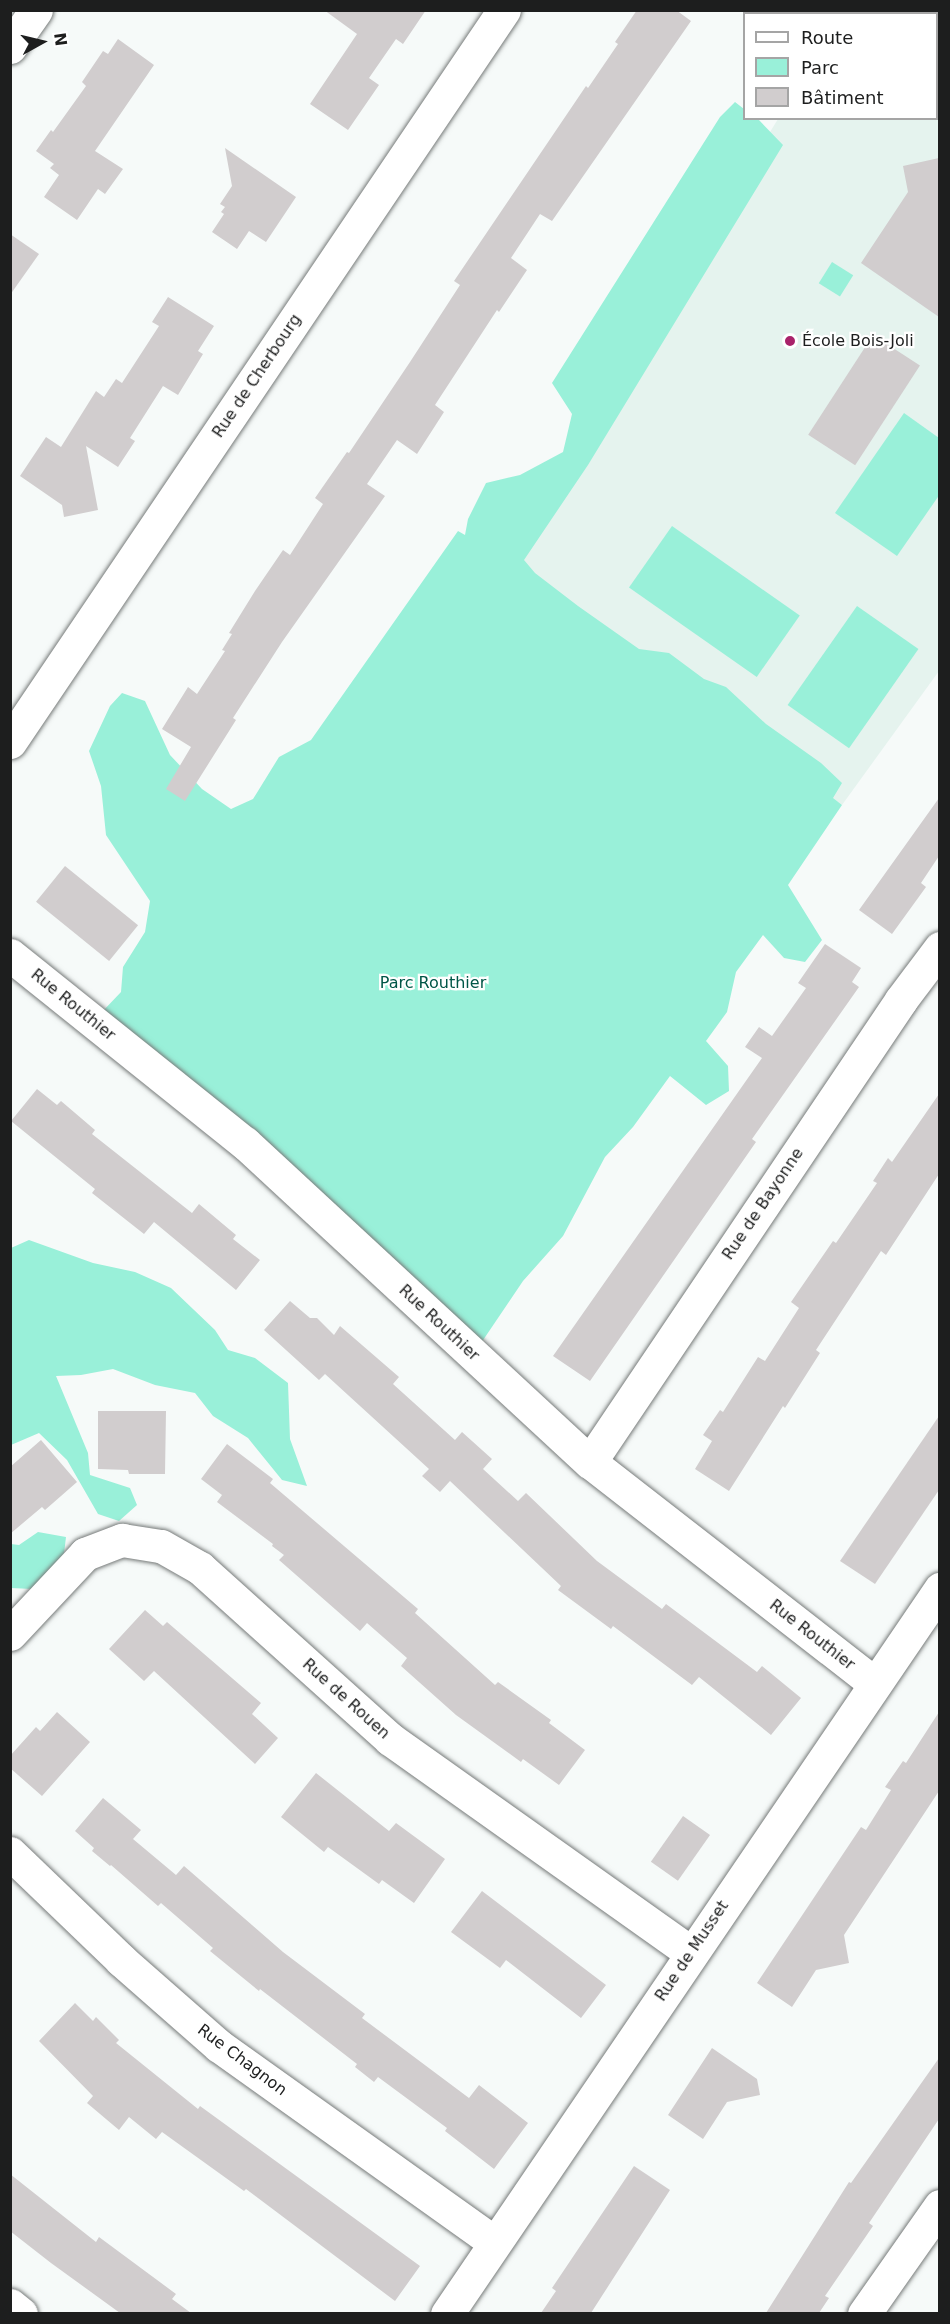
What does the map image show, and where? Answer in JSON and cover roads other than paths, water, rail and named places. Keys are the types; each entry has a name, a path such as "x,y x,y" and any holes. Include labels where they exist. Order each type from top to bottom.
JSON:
{"street":[{"path":"10,47 36,10"},
{"name":"Rue de Cherbourg","path":"10,742 504,10"},
{"name":"Rue de Bayonne","path":"590,1462 901,1000 939,948"},
{"name":"Rue Routhier","path":"10,956 245,1143 590,1462 874,1684"},
{"name":"Rue de Rouen","path":"10,1634 85,1554 122,1540 161,1546 200,1568 390,1739 691,1953"},
{"name":"Rue de Musset","path":"447,2313 939,1589"},
{"name":"Rue Chagnon","path":"10,1853 122,1960 219,2046 494,2242"},
{"path":"864,2313 939,2206"},
{"path":"10,2305 21,2313"}],"place":[{"name":"École Bois-Joli","path":"790,341"}],"park label":[{"name":"Parc Routhier","path":"433,983"}]}
